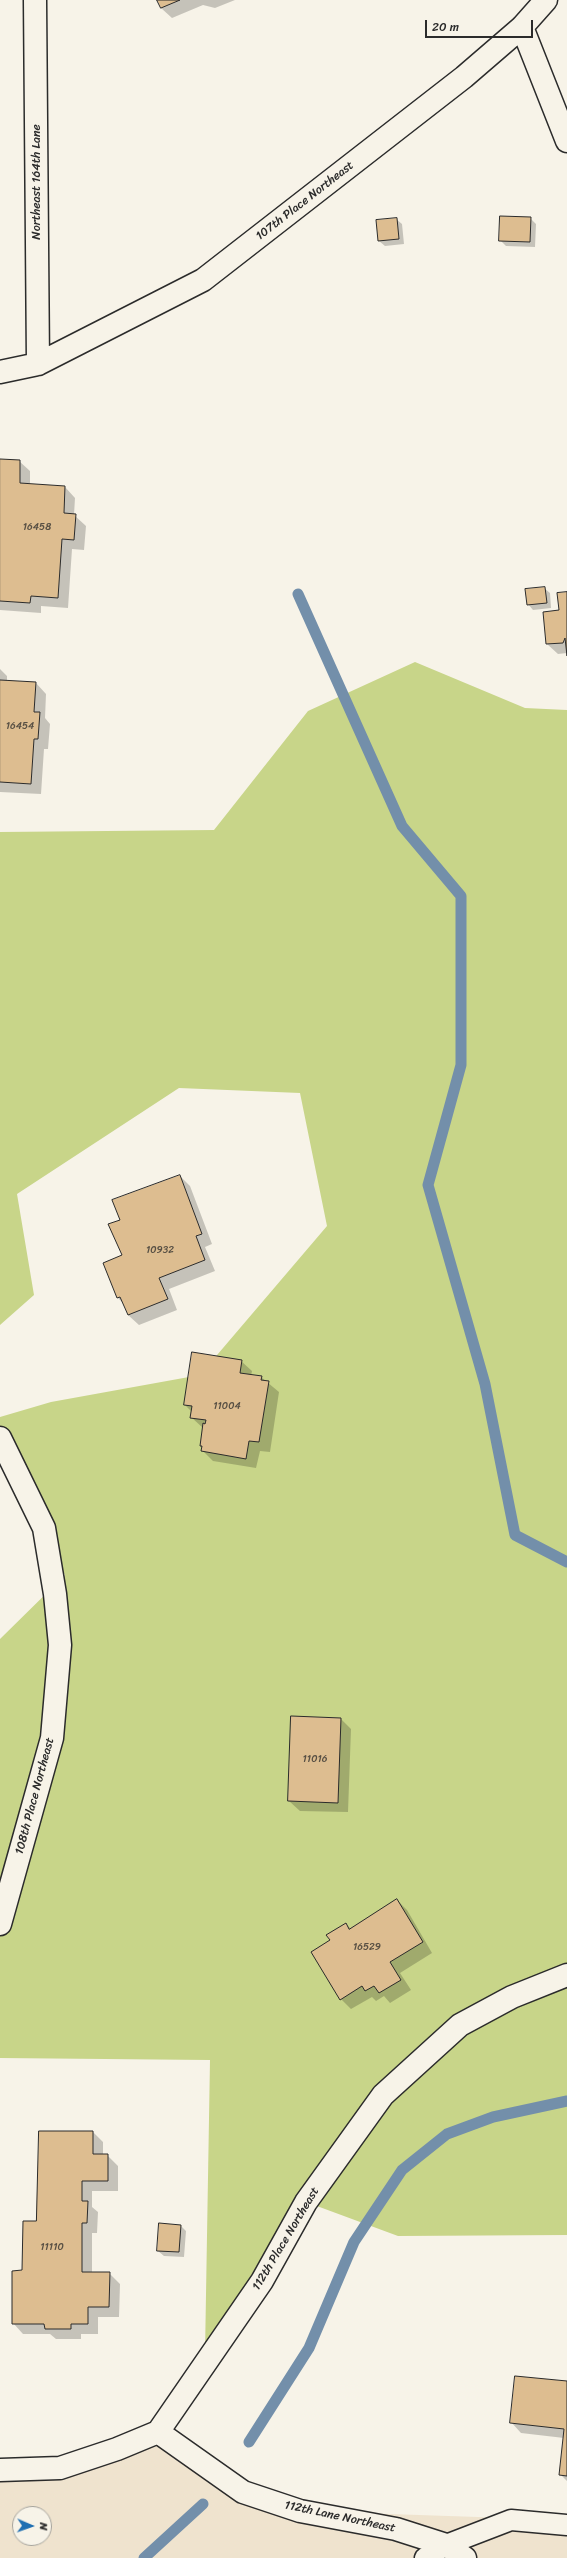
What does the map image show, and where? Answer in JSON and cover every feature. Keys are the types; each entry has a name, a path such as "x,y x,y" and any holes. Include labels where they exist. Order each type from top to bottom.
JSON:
{"street":[{"name":"Northeast 164th Lane","path":"35,0 38,364"},
{"name":"107th Place Northeast","path":"38,364 203,280 464,77 522,27 546,0"},
{"path":"522,27 567,141"},
{"path":"0,372 38,364"},
{"name":"108th Place Northeast","path":"0,1438 44,1528 55,1594 60,1645 52,1738 0,1924"},
{"name":"112th Place Northeast","path":"158,2432 262,2281 306,2202 383,2095 460,2025 512,1997 567,1976"},
{"path":"0,2470 60,2468 117,2449 158,2432"},
{"name":"112th Lane Northeast","path":"158,2432 243,2492 300,2511 396,2529 446,2545 465,2558"}],"lane":[{"path":"426,2558 446,2545 511,2520 567,2525"}],"shaded area":[{"path":"158,2432 243,2492 300,2511 567,2520 567,2558 0,2558 0,2470 60,2468"}],"green space":[{"path":"415,662 525,708 567,710 567,2235 398,2236 306,2202 205,2353 210,2060 0,2058 0,1639 65,1575 0,1462 0,1417 51,1402 200,1375 327,1226 300,1093 179,1088 17,1194 34,1295 0,1325 0,832 214,830 308,711"}],"building":[{"path":"157,0 180,0 161,8"},
{"path":"500,216 531,217 530,242 499,241"},
{"path":"397,218 399,239 378,241 376,220"},
{"path":"0,459 20,460 20,483 65,486 64,513 76,514 74,540 62,539 58,598 31,596 30,603 0,601"},
{"path":"545,587 547,603 527,605 525,589"},
{"path":"567,592 567,656 565,638 563,643 546,644 543,612 559,610 557,593"},
{"path":"0,680 36,682 34,712 40,712 38,739 34,739 31,784 0,782"},
{"path":"180,1175 202,1234 196,1236 205,1260 159,1278 168,1299 128,1315 120,1297 117,1298 103,1263 122,1255 108,1224 120,1220 112,1200"},
{"path":"192,1352 242,1360 240,1373 262,1376 261,1380 269,1381 259,1442 249,1441 246,1459 201,1451 202,1446 200,1446 203,1423 205,1424 206,1420 190,1418 192,1406 184,1405"},
{"path":"291,1716 341,1718 338,1803 288,1801"},
{"path":"397,1899 423,1942 390,1962 401,1980 379,1993 374,1986 365,1991 362,1986 340,2000 311,1952 330,1940 326,1935 346,1923 349,1929"},
{"path":"39,2131 93,2131 93,2154 108,2154 108,2181 82,2181 82,2201 88,2201 87,2223 82,2223 82,2272 110,2272 109,2307 88,2307 88,2324 71,2324 71,2329 45,2329 44,2324 12,2324 12,2271 22,2270 23,2221 36,2221"},
{"path":"159,2223 181,2225 179,2252 157,2251"},
{"path":"515,2376 567,2381 567,2476 559,2475 564,2429 510,2423"}],"waterway":[{"path":"298,594 402,826 461,896 461,1065 428,1185 485,1384 515,1535 567,1562"},
{"path":"249,2442 309,2348 354,2242 402,2170 447,2134 493,2117 567,2101"},
{"path":"144,2558 203,2504"}]}
